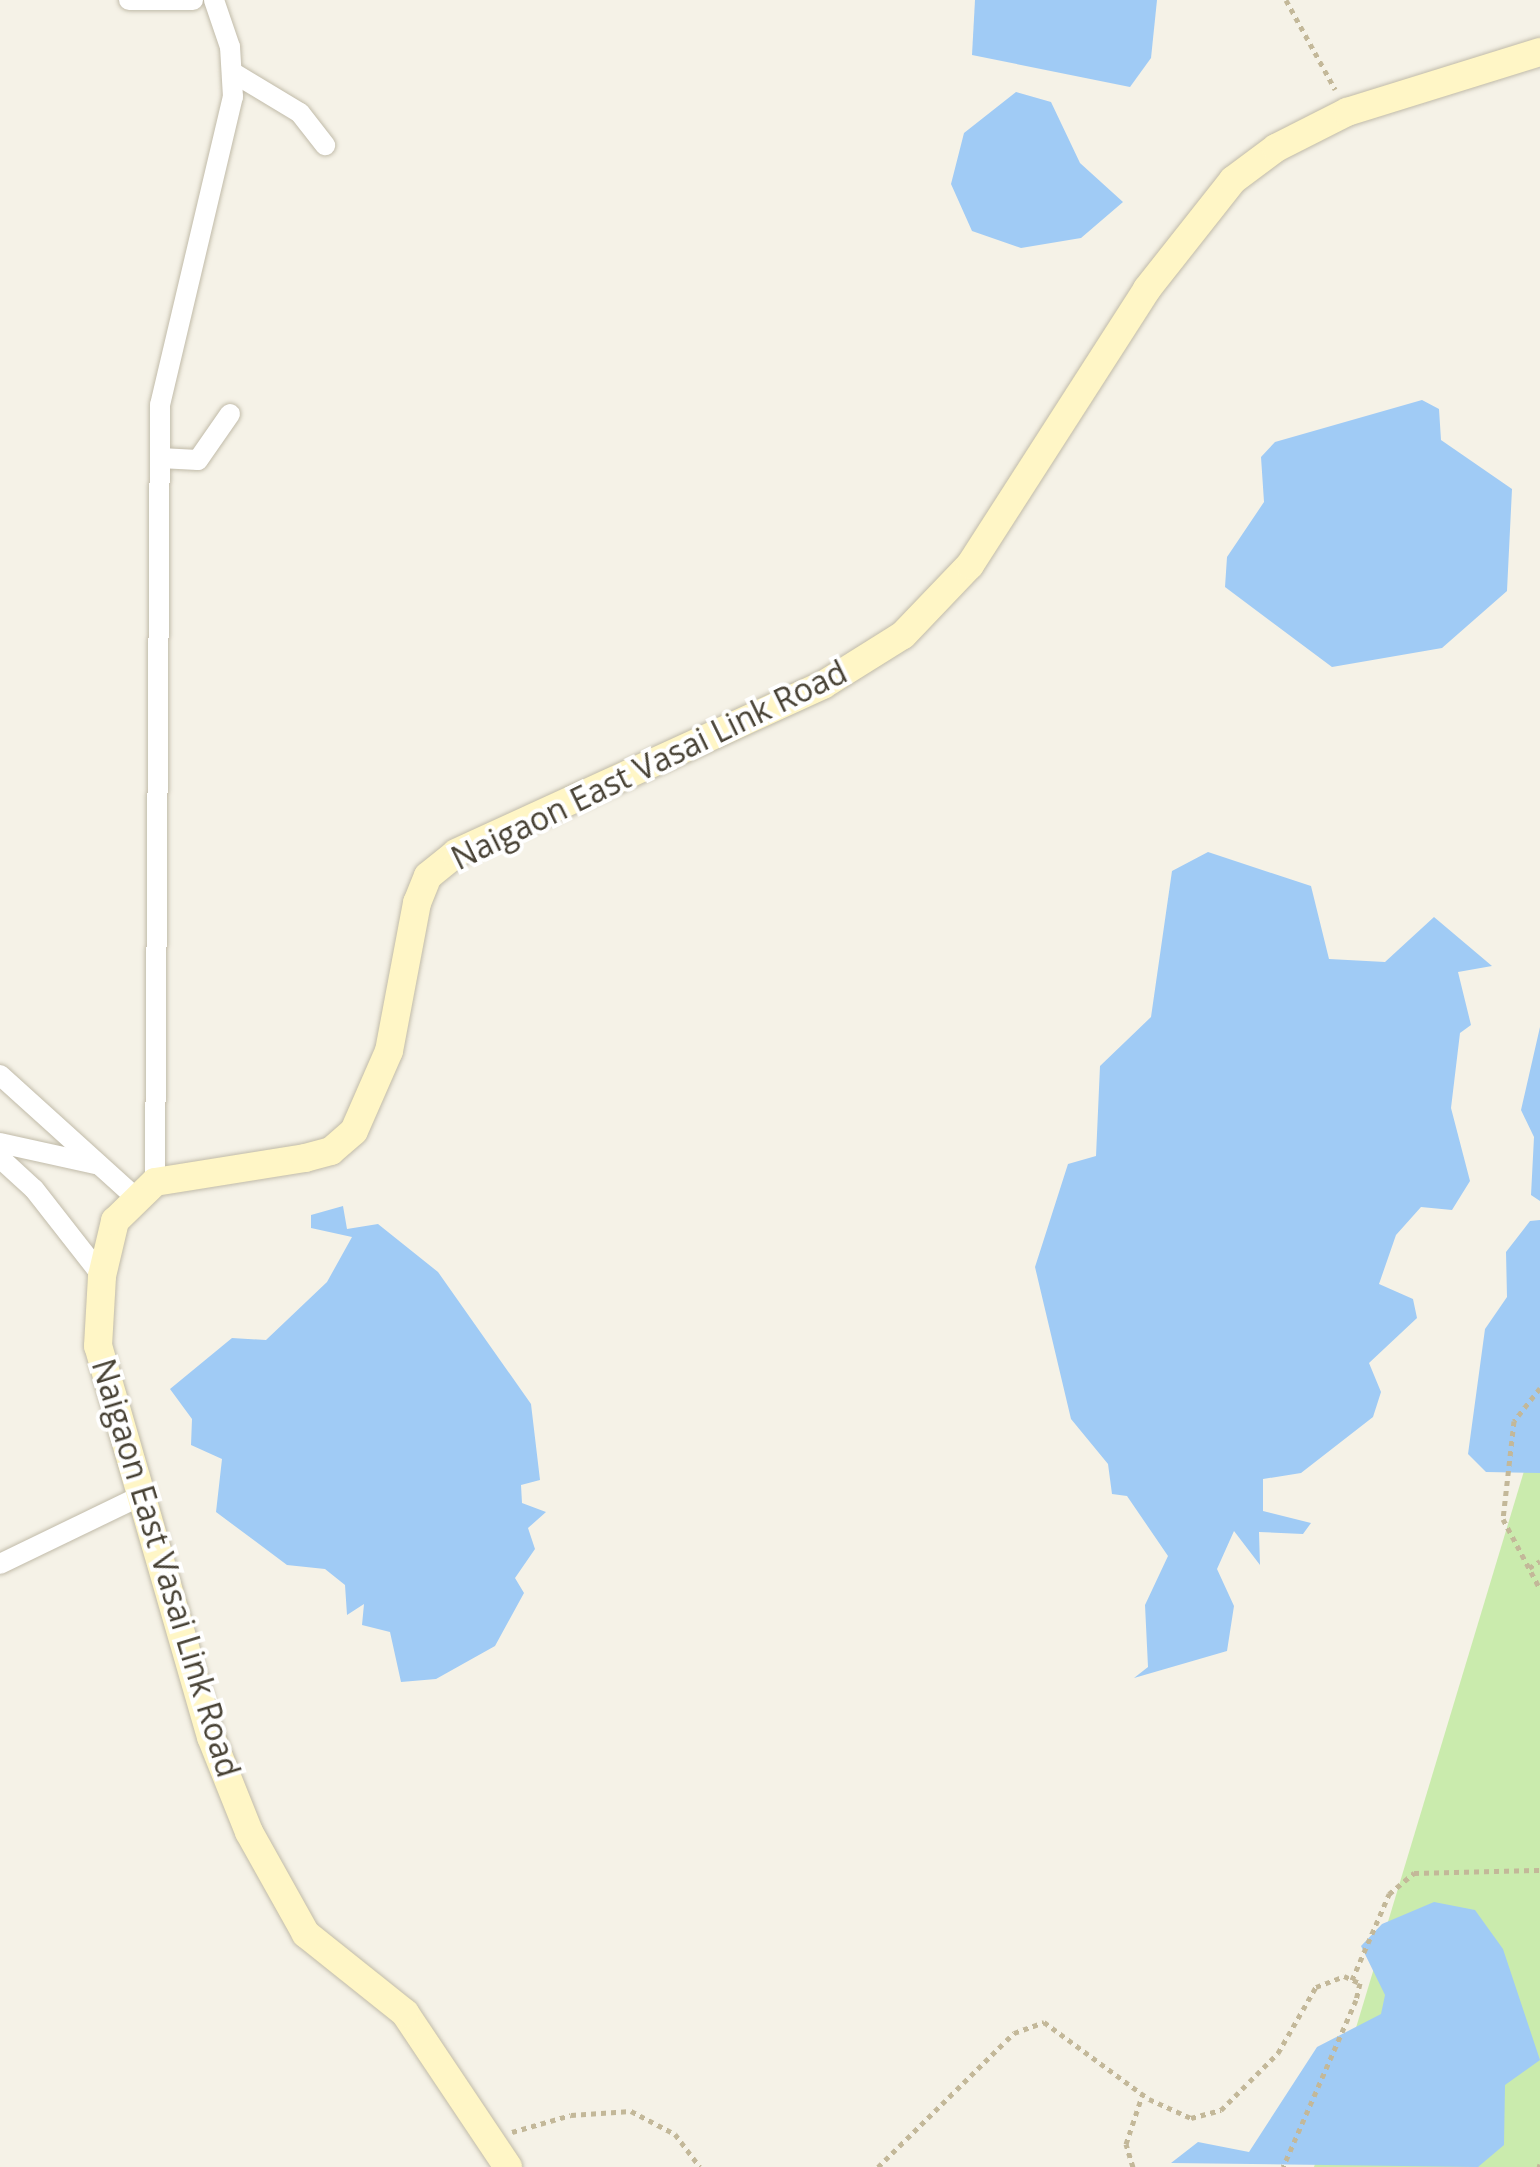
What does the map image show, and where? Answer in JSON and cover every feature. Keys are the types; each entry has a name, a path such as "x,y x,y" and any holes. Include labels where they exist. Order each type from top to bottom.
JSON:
{"street":[{"path":"129,0 193,0"},
{"path":"0,1075 101,1165 144,1189 160,405 233,96 232,72 214,0"},
{"name":"Naigaon East Vasai Link Road","path":"508,2167 405,2013 306,1934 274,1882 211,1737 145,1494 98,1346 102,1276 115,1222 144,1189 330,1151 354,1131 389,1051 402,966 428,876 456,853 823,685 903,634 970,566 1187,230 1247,169 1348,112 1540,52"},
{"path":"232,72 300,113 324,145"},
{"path":"160,458 198,460 230,414"},
{"path":"0,1143 101,1165"},
{"path":"0,1158 34,1189 102,1276"},
{"path":"0,1564 145,1494"}],"path":[{"path":"1286,0 1348,112"},
{"path":"1540,1388 1514,1421 1503,1519 1540,1589"},
{"path":"1528,1568 1540,1561"},
{"path":"1352,1980 1389,1894 1414,1873 1540,1870"},
{"path":"878,2167 1014,2033 1044,2022 1143,2093 1191,2118 1221,2110 1278,2052 1316,1987 1344,1976 1360,1984 1346,2030 1283,2167"},
{"path":"1133,2167 1126,2144 1143,2093"},
{"path":"490,2138 571,2116 631,2111 674,2134 700,2167"}],"green space":[{"path":"1540,1418 1540,2167 1314,2167"}],"water":[{"path":"975,0 1157,0 1151,58 1130,87 972,55"},
{"path":"1016,92 1051,102 1080,163 1123,202 1081,238 1021,248 972,231 951,184 964,133"},
{"path":"1422,400 1439,409 1441,440 1512,489 1507,591 1442,648 1332,667 1225,587 1227,557 1264,502 1261,457 1275,442"},
{"path":"1208,852 1311,886 1329,959 1385,962 1434,917 1492,966 1458,972 1471,1025 1460,1033 1451,1108 1470,1181 1452,1210 1421,1207 1396,1235 1379,1284 1413,1299 1417,1318 1369,1363 1381,1392 1373,1417 1301,1473 1263,1479 1263,1511 1311,1523 1303,1534 1259,1532 1260,1565 1234,1531 1217,1569 1234,1606 1227,1651 1134,1678 1148,1667 1145,1605 1168,1556 1127,1496 1112,1494 1108,1464 1071,1419 1035,1267 1068,1164 1096,1156 1100,1066 1151,1017 1172,871"},
{"path":"1540,1027 1540,1201 1531,1195 1534,1137 1521,1110"},
{"path":"343,1206 347,1229 378,1224 438,1272 531,1404 540,1480 521,1485 522,1503 546,1512 528,1528 535,1549 515,1578 524,1593 495,1646 436,1679 401,1682 390,1632 362,1625 364,1604 347,1615 345,1585 325,1569 287,1565 216,1512 222,1459 191,1445 192,1419 170,1389 232,1338 266,1340 327,1282 352,1237 311,1228 311,1215"},
{"path":"1540,1220 1540,1473 1486,1472 1468,1454 1485,1329 1507,1297 1506,1252 1530,1221"},
{"path":"1434,1902 1475,1910 1503,1949 1540,2060 1505,2085 1504,2145 1478,2167 1171,2163 1198,2142 1249,2152 1317,2047 1381,2014 1385,1995 1361,1946 1382,1924"}]}
